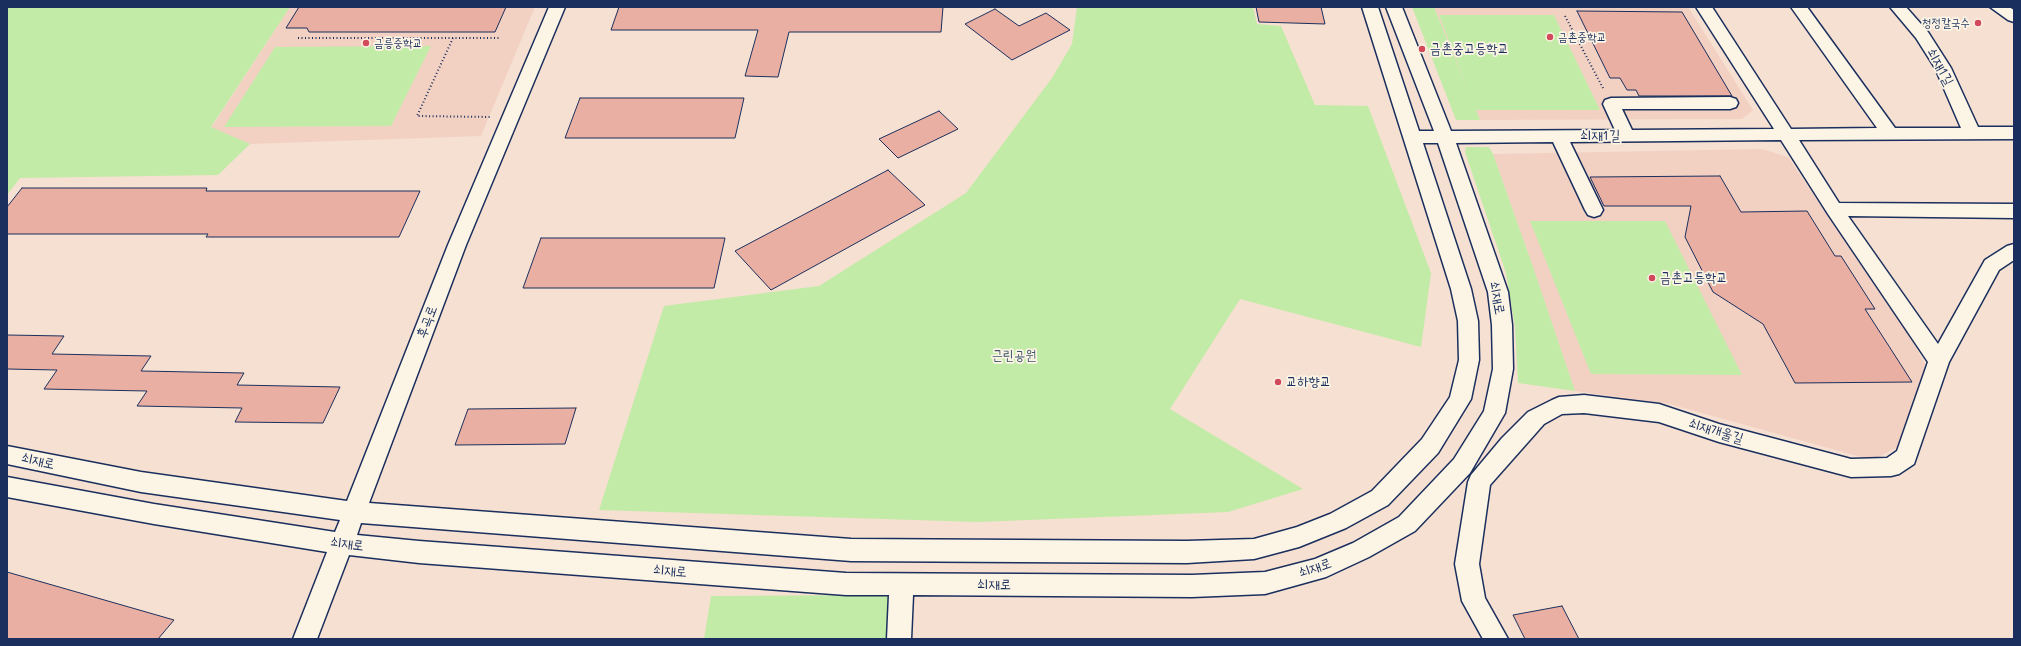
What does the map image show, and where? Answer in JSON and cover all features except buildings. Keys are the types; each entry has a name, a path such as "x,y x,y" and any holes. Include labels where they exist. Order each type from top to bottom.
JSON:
{"street":[{"name":"후곡로","path":"305,639 457,245 557,7"},
{"name":"쇠재로","path":"7,455 141,482 354,512 851,550 1187,552 1254,549 1299,537 1338,521 1380,498 1430,446 1460,399 1470,360 1468,321 1461,289 1370,7"},
{"name":"쇠재로","path":"7,487 154,514 342,544 419,552 846,584 1192,586 1265,583 1318,569 1361,550 1407,524 1462,466 1494,413 1503,369 1502,325 1498,292 1445,137 1394,7"},
{"path":"1704,7 1834,210 1939,361"},
{"path":"1799,7 1890,134"},
{"name":"쇠재1길","path":"1898,7 1922,35 1943,68 1972,133"},
{"path":"1998,7 2014,17"},
{"path":"1627,136 1611,104 1730,103"},
{"name":"쇠재1길","path":"1413,137 2014,133"},
{"path":"1559,136 1594,210"},
{"path":"1834,210 2014,211"},
{"name":"쇠재개울길","path":"1496,639 1474,601 1467,564 1480,482 1510,445 1536,418 1559,406 1584,404 1658,413 1719,433 1851,468 1891,467 1906,457 1939,361 1992,265 2014,252"},
{"path":"899,639 902,584"}],"path":[{"path":"1565,16 1611,104"},
{"path":"298,38 500,38"},
{"path":"453,38 418,116 510,117"}],"shaded area":[{"path":"290,7 535,7 481,136 250,144 211,128"},
{"path":"1434,7 1688,7 1753,110 1742,119 1480,120"},
{"path":"1762,149 1788,157 1912,341 1926,366 1898,447 1872,460 1669,404 1575,391 1493,154"}],"green space":[{"path":"7,7 290,7 211,127 250,144 218,175 20,178 7,195"},
{"name":"근린공원","path":"1077,7 1253,7 1257,24 1281,26 1315,105 1368,106 1431,273 1421,347 1240,299 1170,409 1303,489 1228,512 978,522 599,510 664,306 819,286 966,193 1052,78 1072,44"},
{"path":"1412,7 1434,7 1468,90 1439,15 1554,15 1600,110 1476,110 1480,120 1456,120"},
{"path":"431,46 391,126 224,127 275,47"},
{"path":"1466,147 1489,147 1493,154 1575,391 1518,383 1515,327 1506,273 1465,152"},
{"path":"1530,221 1665,221 1742,375 1591,374"},
{"path":"889,595 887,639 704,639 711,596"}],"place":[{"name":"청정칼국수","path":"1978,23"},
{"name":"금촌중학교","path":"1550,37"},
{"name":"금릉중학교","path":"366,43"},
{"name":"금촌중고등학교","path":"1422,49"},
{"name":"금촌고등학교","path":"1652,278"},
{"name":"교하향교","path":"1278,382"}]}
